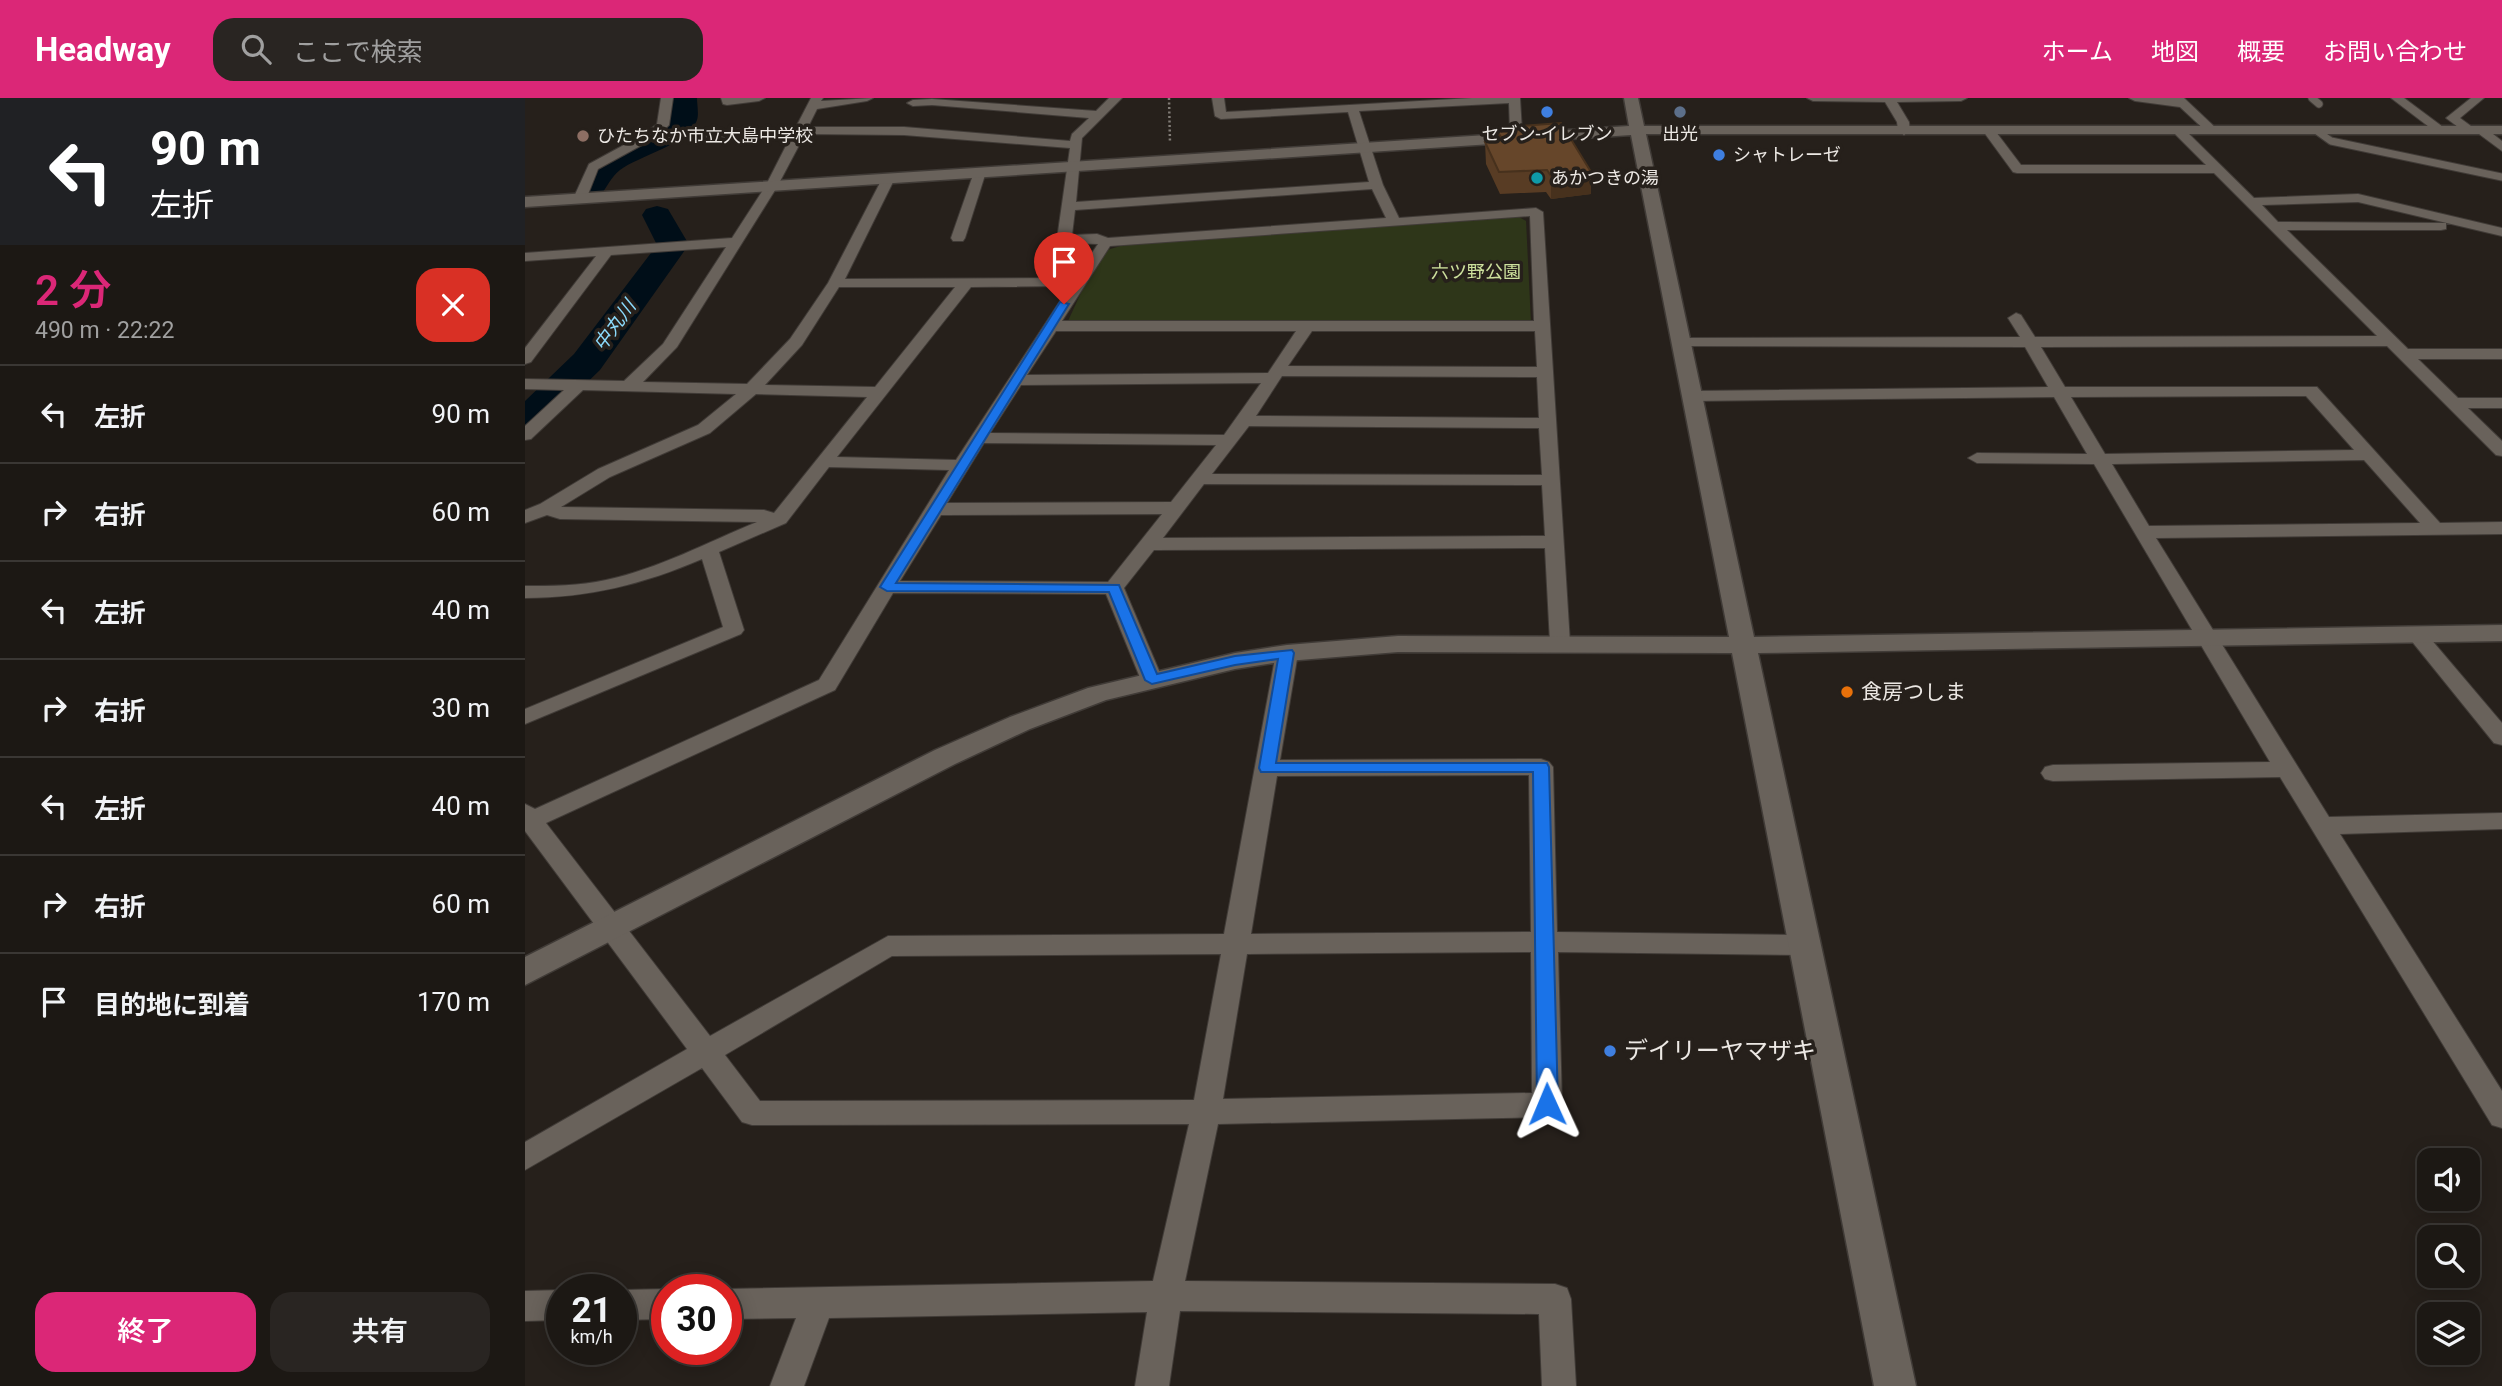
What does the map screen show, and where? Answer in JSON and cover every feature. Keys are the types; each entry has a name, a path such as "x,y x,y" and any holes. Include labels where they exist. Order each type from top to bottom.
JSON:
{"street":[{"path":"580,199 593,167 648,137 663,125 667,98"},
{"path":"727,98 727,102 759,98"},
{"path":"629,386 669,347 771,187 815,102 867,98"},
{"path":"1116,98 1076,137 1075,169 1064,239 1097,238 1106,242 1536,212 1560,643"},
{"path":"1218,98 1221,116 1514,98 1516,131"},
{"path":"1631,98 1895,1386"},
{"path":"1813,98 1961,98"},
{"path":"2134,98 2181,101 2213,131"},
{"path":"2396,98 2441,130"},
{"path":"2478,98 2452,118 2502,147"},
{"path":"1889,99 1903,122 1903,131"},
{"path":"648,137 800,130 910,113 932,102 1098,115"},
{"path":"1352,108 1377,185 1394,222"},
{"path":"910,113 1074,145"},
{"path":"525,202 1075,169 1636,130 2502,130"},
{"path":"1989,131 2017,169 2216,169"},
{"path":"2179,131 2456,402 2502,451"},
{"path":"958,238 979,175"},
{"path":"525,517 547,508 604,473 704,429 752,389 796,342 835,283 888,180"},
{"path":"1069,206 1377,185"},
{"path":"2249,201 2358,198 2502,232"},
{"path":"2276,226 2479,226"},
{"path":"525,257 734,242"},
{"path":"1106,242 978,438 827,685 527,818 752,1113 1206,1112 1547,1104 1541,767 1267,768"},
{"path":"525,359 607,251"},
{"path":"835,283 1078,282"},
{"path":"525,592 559,592 606,586 653,573 779,519 966,283"},
{"path":"2016,318 2102,459 2205,637 2500,1109"},
{"path":"1050,326 1543,326"},
{"path":"1114,587 1244,422 1307,326"},
{"path":"1682,343 2392,341"},
{"path":"2406,354 2502,354"},
{"path":"1016,380 1545,372"},
{"path":"525,384 877,392"},
{"path":"525,435 576,385"},
{"path":"1693,396 1892,392 2311,391 2435,528"},
{"path":"2456,402 2502,402"},
{"path":"1244,422 1548,423"},
{"path":"978,438 1229,440"},
{"path":"1977,458 2369,455"},
{"path":"825,462 962,465"},
{"path":"1199,479 1551,480"},
{"path":"547,508 560,513 764,516 779,519"},
{"path":"935,509 1177,508"},
{"path":"2145,532 2502,528"},
{"path":"1148,544 1555,542"},
{"path":"525,717 734,630 709,550"},
{"path":"887,587 1114,587"},
{"path":"1114,587 1152,680"},
{"path":"525,972 945,757 1020,723 1085,699 1235,661 1287,653 1398,644 1745,646 2502,633"},
{"path":"2417,635 2502,738"},
{"path":"1151,1386 1166,1296 1206,1112 1287,653"},
{"path":"2053,773 2289,769"},
{"path":"2323,826 2502,821"},
{"path":"525,1157 888,946 1545,942 1803,945"},
{"path":"742,1304 1166,1296 1555,1299 1559,1386"},
{"path":"787,1386 818,1303"},
{"path":"525,1306 546,1305"}],"lane":[{"path":"2312,98 2319,104"},
{"path":"2317,131 2331,141 2502,177"}],"path":[{"path":"1169,98 1170,162"}],"green space":[{"name":"六ツ野公園","path":"1519,217 1526,221 1531,323 1068,321 1085,284 1107,250 1127,244"}],"building":[{"path":"1561,123 1591,172 1551,176 1547,170 1499,172 1485,142 1503,140 1495,128"}],"waterway":[{"name":"中丸川","path":"590,190 611,163 671,133 684,120 684,98"},
{"name":"中丸川","path":"525,422 587,362 669,250 672,243 657,215"}],"place":[{"name":"セブン-イレブン","path":"1547,112"},
{"name":"出光","path":"1680,112"},
{"name":"ひたちなか市立大島中学校","path":"583,136"},
{"name":"シャトレーゼ","path":"1719,155"},
{"name":"あかつきの湯","path":"1537,178"},
{"name":"食房つしま","path":"1847,692"},
{"name":"デイリーヤマザキ","path":"1610,1051"}],"route":[{"path":"1064,304 887,587 1114,587 1152,680 1235,661 1287,653 1267,768 1541,767 1547,1104"}]}
